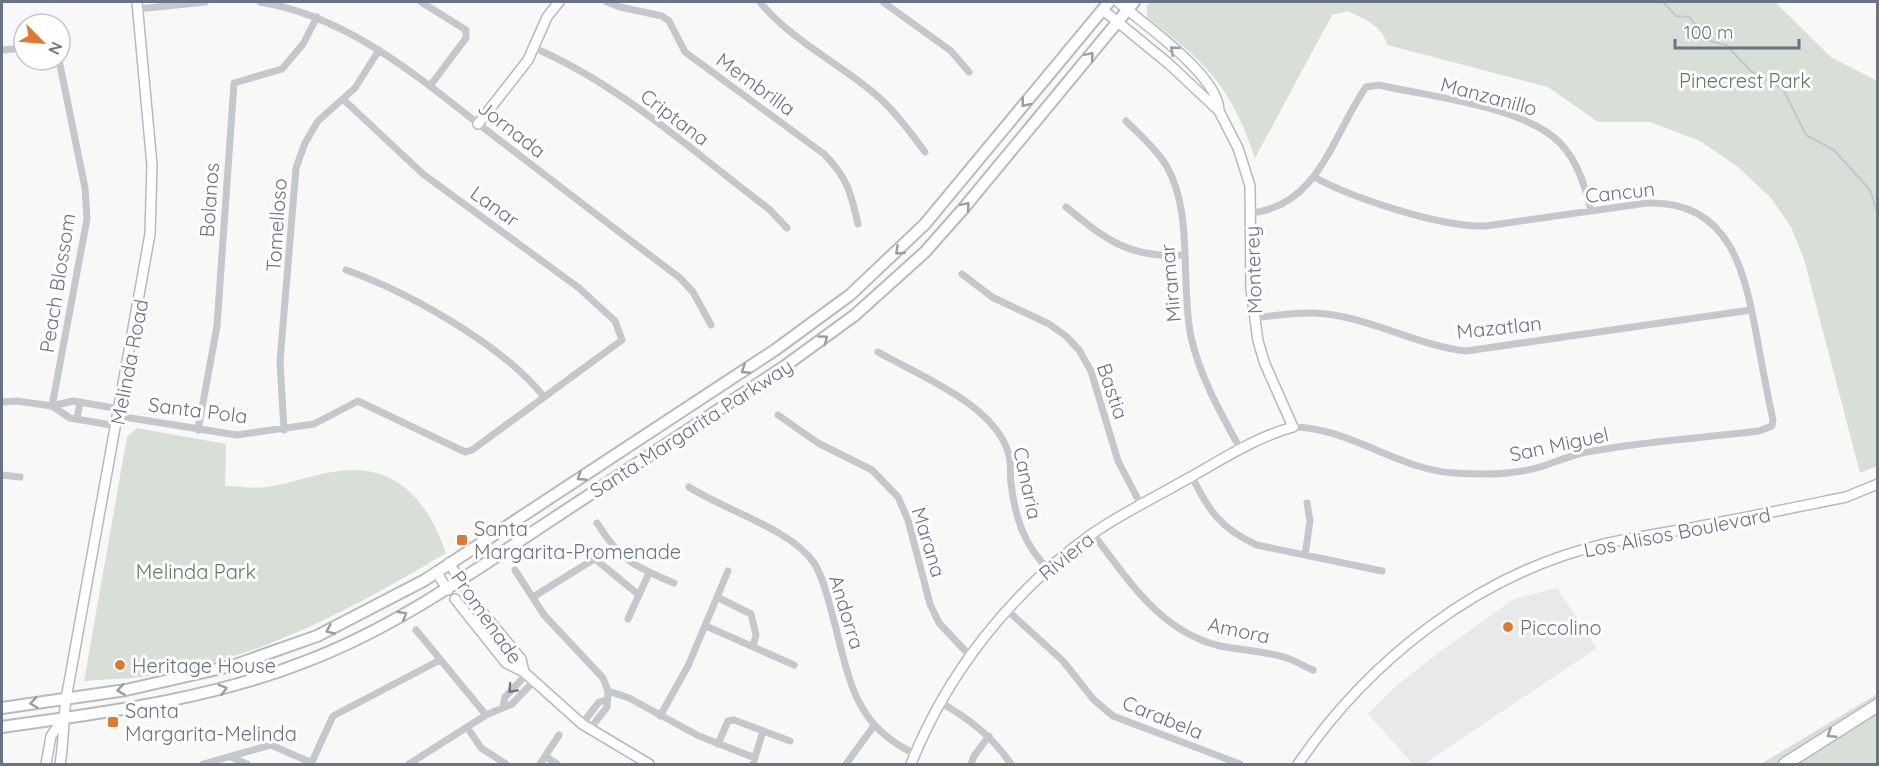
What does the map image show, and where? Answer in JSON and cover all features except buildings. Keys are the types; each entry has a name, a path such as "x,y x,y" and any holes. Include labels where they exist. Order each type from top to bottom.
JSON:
{"highway":[{"path":"1785,765 1878,705"}],"main road":[{"name":"Santa Margarita Parkway","path":"2,708 175,681 257,658 337,627 387,602 436,572 768,355 850,295 925,224 1106,6"},
{"name":"Santa Margarita Parkway","path":"2,727 186,698 266,676 359,638 451,594 460,580 794,361 877,297 945,231 1131,6"}],"street":[{"path":"137,5 205,2"},
{"name":"Jornada","path":"260,2 284,5 317,17 379,50 430,86 680,278 693,292 711,326"},
{"path":"421,2 466,30 466,38 430,86"},
{"path":"478,124 528,60 546,17 559,2"},
{"name":"Membrilla","path":"607,2 662,16 669,21 685,52 824,154 839,169 849,186 858,224"},
{"path":"760,2 774,19 871,90 900,119 925,152"},
{"path":"883,2 951,51 969,72"},
{"name":"Monterey","path":"1118,2 1131,6 1202,74 1219,100 1219,111"},
{"name":"Melinda Road","path":"60,765 65,735 63,719 66,699 147,260 152,205 152,165 137,5"},
{"name":"Monterey","path":"1106,6 1118,22 1219,111 1238,148 1250,186 1251,289 1254,318 1265,364 1293,427"},
{"name":"Bolanos","path":"198,430 217,326 234,84 282,69 303,44 317,17"},
{"name":"Criptana","path":"532,47 567,62 603,83 769,210 788,228"},
{"name":"Tomelloso","path":"284,430 280,361 296,168 305,143 318,121 344,100 364,76 379,50"},
{"name":"Peach Blossom","path":"52,406 87,219 85,188 61,72"},
{"path":"1190,85 1202,74"},
{"name":"Manzanillo","path":"1314,177 1366,87 1379,86 1493,110 1540,126 1561,144 1572,158 1585,186 1591,210"},
{"name":"Lanar","path":"344,100 423,174 579,288 615,321 622,340 544,397"},
{"name":"Miramar","path":"1126,121 1153,147 1173,182 1182,218 1183,255 1191,336 1213,399 1241,450"},
{"path":"1251,213 1276,208 1286,203 1314,177"},
{"name":"Cancun","path":"1314,177 1342,191 1462,226 1486,226 1662,202 1707,221 1736,255 1742,269 1773,420 1772,426 1766,429"},
{"path":"1066,207 1116,245 1158,257 1183,255"},
{"path":"346,270 382,283 495,350 530,379 544,397"},
{"name":"Bastia","path":"962,274 992,297 1048,324 1066,336 1079,350 1092,371 1118,461 1141,505"},
{"name":"Mazatlan","path":"1254,318 1314,313 1367,324 1438,348 1466,351 1752,310"},
{"name":"Canaria","path":"878,352 983,414 1001,437 1008,455 1014,507 1019,527 1027,543 1049,570"},
{"name":"Santa Pola","path":"118,417 237,435 314,424 349,403 358,401 465,452 472,450 544,397"},
{"path":"2,402 17,401 52,406 73,401 118,417"},
{"path":"77,419 80,402"},
{"path":"52,406 70,418 118,417"},
{"name":"Marana","path":"778,415 818,443 872,470 898,497 908,520 930,604 939,622 970,656"},
{"name":"Riviera","path":"911,765 940,702 970,656 1007,610 1049,570 1093,534 1141,505 1263,438 1293,427"},
{"name":"San Miguel","path":"1293,427 1325,429 1342,434 1376,451 1418,466 1470,473 1502,473 1539,467 1587,452 1766,429"},
{"path":"2,475 20,477"},
{"path":"1192,477 1207,507 1221,524 1240,537 1257,545 1382,571"},
{"name":"Los Alisos Boulevard","path":"1298,765 1341,707 1384,664 1432,625 1497,585 1545,564 1601,544 1846,497 1878,484"},
{"name":"Andorra","path":"689,487 713,503 787,538 811,560 825,589 857,699 873,727 902,748 915,754"},
{"path":"1305,555 1310,521 1308,503"},
{"path":"597,523 612,548 649,573 674,583"},
{"name":"Amora","path":"1093,534 1144,600 1167,621 1194,637 1220,646 1285,657 1313,670"},
{"path":"533,597 612,548"},
{"path":"595,559 639,595"},
{"name":"Promenade","path":"449,563 521,659 528,676"},
{"path":"515,570 544,615 603,678 608,691 606,700 599,702 586,727"},
{"path":"660,716 706,626 728,571"},
{"name":"Promenade","path":"436,572 488,643 506,663 528,676 586,727 649,765"},
{"path":"628,619 649,573"},
{"path":"717,597 751,614 756,635 753,646"},
{"name":"Carabela","path":"1007,610 1063,661 1094,700 1113,716 1240,765"},
{"path":"706,626 794,665"},
{"path":"416,630 486,715"},
{"path":"488,643 500,633"},
{"path":"203,765 271,745 311,764 333,717 440,660"},
{"path":"409,765 486,715 503,707 505,697 528,676"},
{"path":"608,691 629,698 660,716 754,761 763,731"},
{"path":"940,702 989,736 1011,765"},
{"name":"Melinda Road","path":"46,765 51,736 63,719"},
{"path":"718,744 728,721 734,720 790,741"},
{"path":"467,727 481,748 506,765"},
{"path":"846,765 873,727"},
{"path":"540,765 559,735"},
{"path":"971,765 974,756 989,736"},
{"path":"545,756 557,765"},
{"path":"231,757 248,765"}],"shaded area":[{"path":"1557,588 1597,648 1424,764 1413,764 1368,714 1397,685 1514,599"}],"green space":[{"name":"Pinecrest Park","path":"1150,2 1775,2 1831,57 1877,81 1877,466 1860,473 1804,259 1791,227 1771,198 1738,167 1700,141 1650,122 1598,122 1548,87 1387,45 1385,38 1377,28 1348,11 1332,15 1255,158 1239,118 1222,89 1209,71 1192,54 1147,17 1147,6"},
{"name":"Melinda Park","path":"137,428 226,444 225,486 267,487 321,474 353,470 387,477 413,495 423,507 446,553 342,611 270,643 196,667 157,675 84,681 127,437"},
{"path":"1877,694 1877,764 1761,764"}],"waterway":[{"path":"1663,2 1676,16 1689,17 1695,24 1698,35 1706,40 1726,45 1752,72 1783,89 1806,135 1834,150 1870,190 1878,215"}],"place":[{"name":"Santa Margarita-Promenade","path":"462,540"},
{"name":"Piccolino","path":"1508,627"},
{"name":"Heritage House","path":"120,665"},
{"name":"Santa Margarita-Melinda","path":"113,722"}]}
